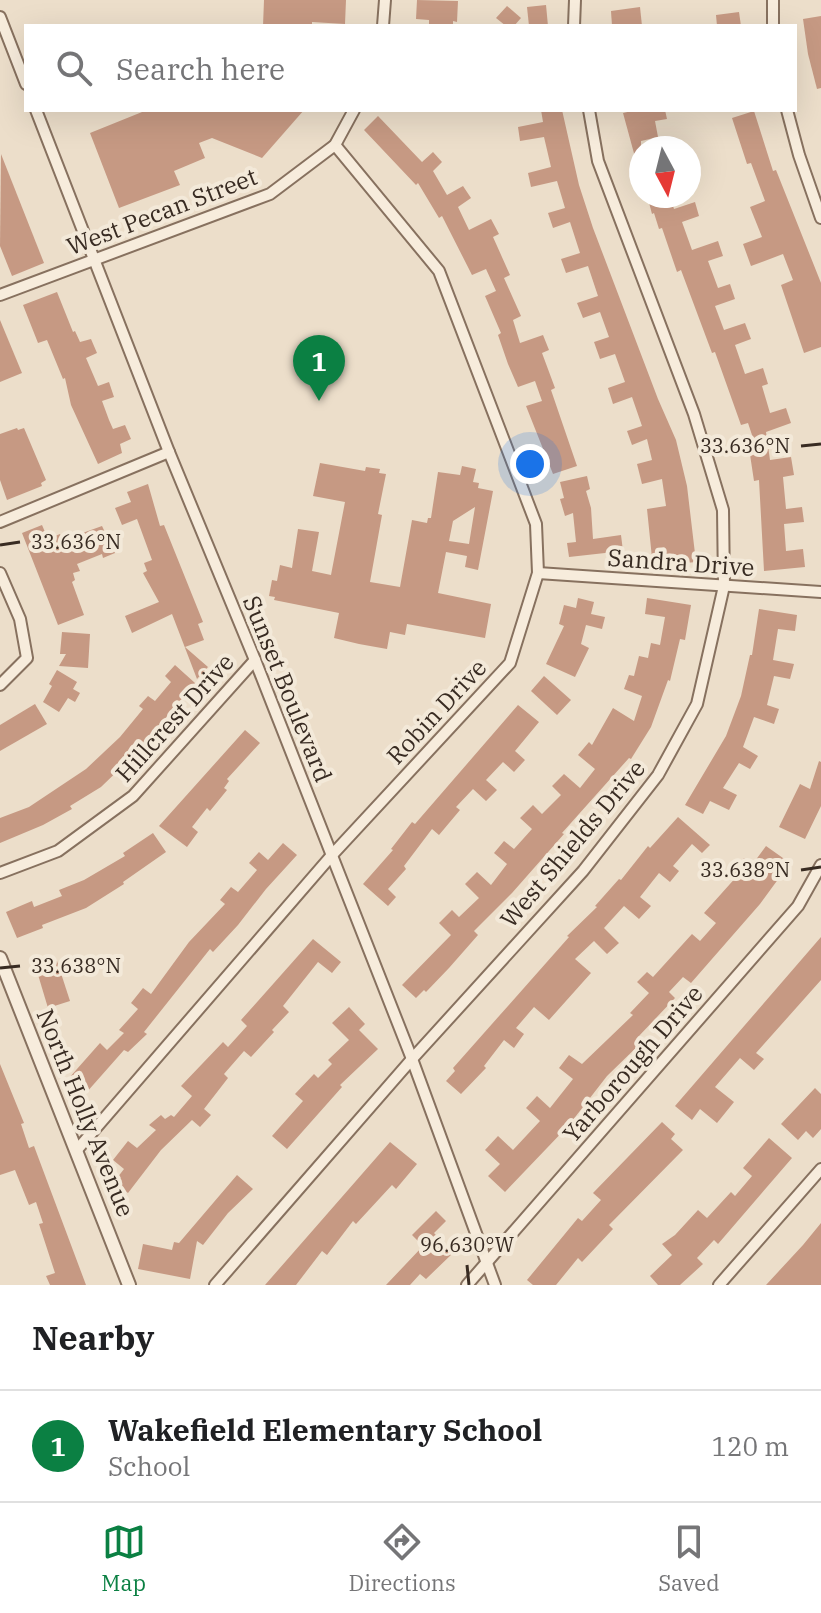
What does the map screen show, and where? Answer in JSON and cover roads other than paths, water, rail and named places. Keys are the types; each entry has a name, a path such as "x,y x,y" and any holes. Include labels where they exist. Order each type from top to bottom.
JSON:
{"street":[{"path":"383,24 385,0"},
{"path":"574,24 575,0"},
{"path":"773,0 773,24"},
{"path":"0,17 24,79"},
{"name":"Sunset Boulevard","path":"37,112 412,1059 495,1285"},
{"name":"West Pecan Street","path":"0,295 270,194 335,145 353,112"},
{"name":"West Shields Drive","path":"215,1285 412,1059 583,871 658,775 697,704 724,586 723,510 694,414 598,161 589,112"},
{"path":"788,112 821,218"},
{"name":"Robin Drive","path":"76,1151 332,855 510,663 538,573 536,524 439,271 335,145"},
{"path":"0,522 169,452"},
{"path":"0,573 20,619 27,658 0,685"},
{"name":"Sandra Drive","path":"538,573 821,592"},
{"name":"Hillcrest Drive","path":"0,873 58,851 133,796 255,660"},
{"name":"Yarborough Drive","path":"467,1285 798,906 821,865"},
{"name":"North Holly Avenue","path":"0,958 129,1285"},
{"path":"719,1285 821,1169"}],"place":[{"name":"Wakefield Elementary School","path":"319,401"}]}
